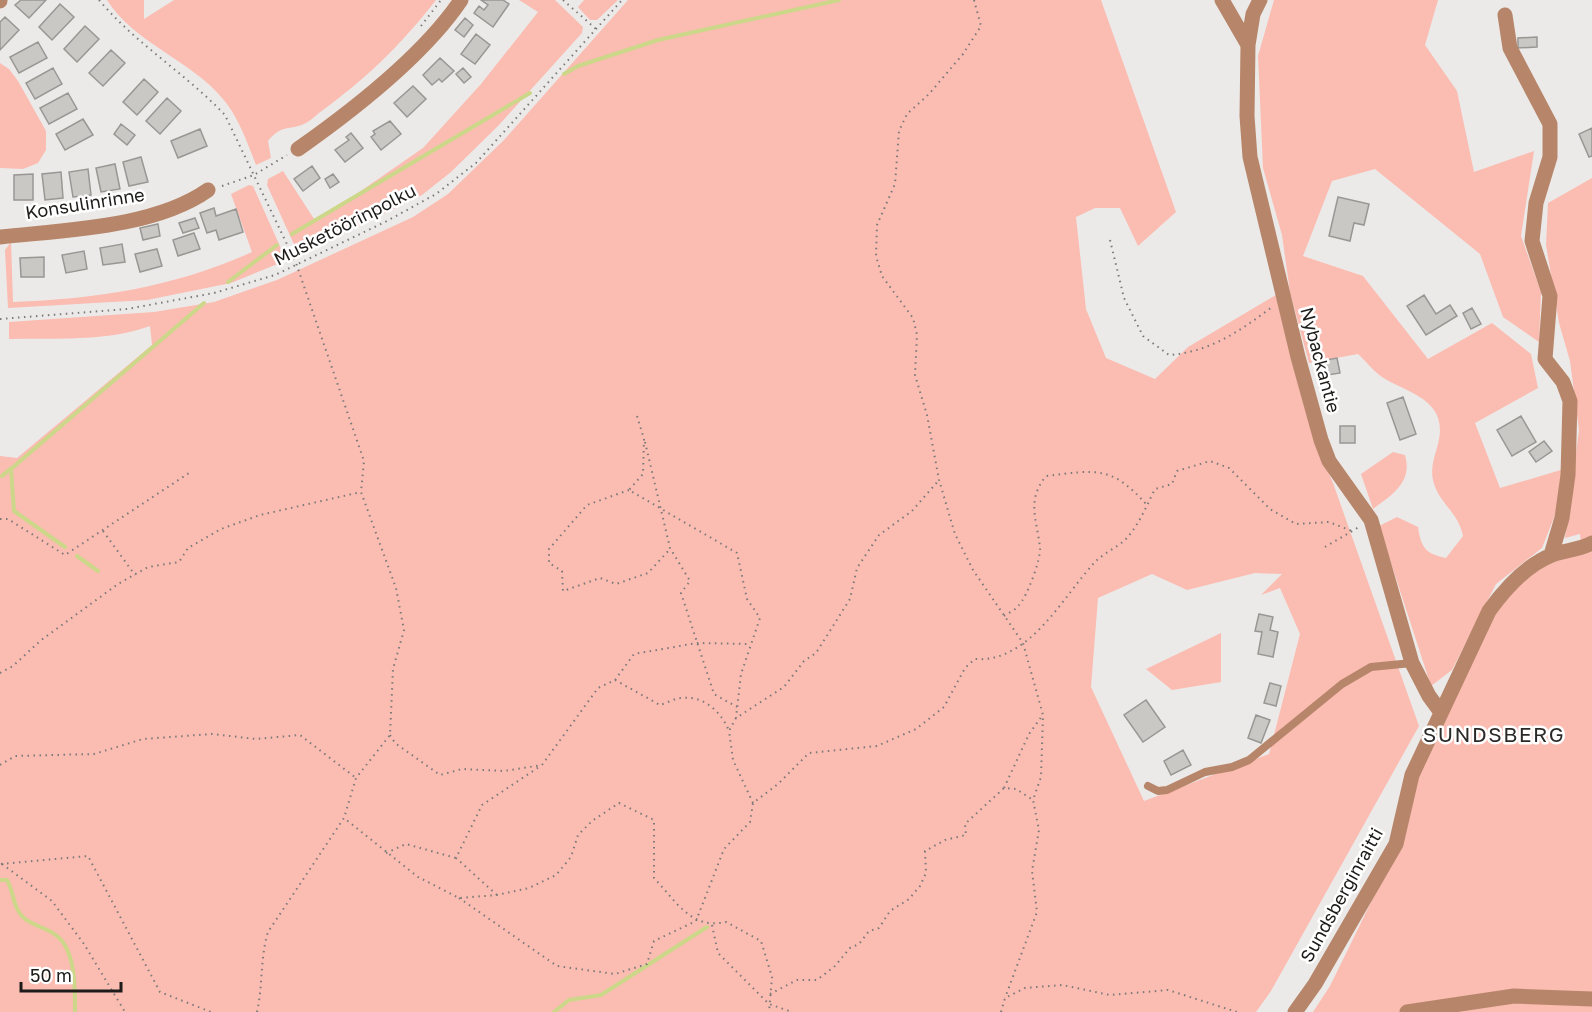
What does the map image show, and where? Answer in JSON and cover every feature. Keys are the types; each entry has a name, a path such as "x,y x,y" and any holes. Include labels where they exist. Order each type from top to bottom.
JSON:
{"street":[{"path":"298,149 342,118 385,80 448,19 461,0"},
{"path":"1222,0 1248,45"},
{"name":"Nybackantie","path":"1260,0 1254,14 1248,45 1247,116 1250,157 1284,298 1321,440 1329,461 1371,520 1412,663 1429,696 1440,711"},
{"path":"1505,15 1510,48 1550,124 1550,157 1536,203 1532,241 1550,296 1545,359 1563,382 1570,401 1565,496 1551,555"},
{"name":"Konsulinrinne","path":"0,237 120,222 179,207 208,190"},
{"name":"Sundsberginraitti","path":"1295,1012 1315,984 1396,844 1412,775 1440,711 1489,611 1512,583 1532,566 1551,555 1592,543"},
{"path":"1407,1012 1514,996 1592,999"}],"lane":[{"path":"1148,786 1158,791 1167,790 1205,772 1232,767 1249,760 1342,684 1371,667 1412,663"}],"path":[{"path":"99,0 120,25 208,97 225,115 296,263 364,461 361,492 396,588 404,630 393,669 390,735 395,743 440,775 462,770 504,771 542,765"},
{"path":"562,0 596,29"},
{"name":"Musketöörinpolku","path":"0,319 127,309 214,293 275,275 387,221 436,194 476,163 622,0"},
{"path":"974,0 981,26 963,54 929,94 907,114 899,131 895,184 877,225 876,256 882,276 913,318 917,335 915,375 927,415 939,480 955,534 973,570 1023,643 1043,715 1041,777 1033,800 1039,830 1032,871 1037,912 1001,1012"},
{"path":"208,190 254,175 298,149"},
{"path":"1110,240 1124,298 1143,336 1169,355 1189,354 1214,345 1284,298"},
{"path":"637,416 670,548 690,581 681,593 714,694 737,707"},
{"path":"644,439 643,474 628,490 587,506 549,549 549,563 562,571 563,591 600,578 616,584 648,573 670,548"},
{"path":"753,803 778,784 809,753 877,746 916,729 944,707 965,668 975,658 990,660 1034,635 1097,560 1124,541 1140,520 1155,489 1172,484 1177,471 1210,461 1229,468 1270,509 1296,524 1329,522 1352,531"},
{"path":"1003,616 1019,606 1028,591 1040,551 1034,505 1037,488 1046,476 1099,472 1127,482 1147,505"},
{"path":"0,519 8,519 64,555 189,473"},
{"path":"736,718 784,687 804,662 816,653 850,599 857,568 879,535 912,512 939,480"},
{"path":"628,490 737,554 747,599 760,618 749,644 741,674 736,718 729,731"},
{"path":"0,673 13,666 40,641 85,610 109,589 148,567 179,562 188,548 221,530 260,515 361,492"},
{"path":"1325,547 1371,520"},
{"path":"103,530 135,575"},
{"path":"456,858 482,805 542,765 598,688 615,680 634,654 697,643 749,644"},
{"path":"344,818 386,854 418,877 459,898 557,966 615,974 646,964 654,941 696,921 724,849 750,822 753,803 733,760 729,731 723,715 701,700 682,698 660,705 615,680"},
{"path":"770,994 797,980 817,980 835,966 869,931 879,928 890,911 909,899 920,886 926,873 925,851 945,840 966,836 965,824 1004,788 1029,734 1043,715"},
{"path":"0,765 15,756 94,754 142,739 212,734 256,739 300,735 356,778"},
{"path":"257,1012 261,992 262,952 268,932 344,818 356,778 390,735"},
{"path":"1004,788 1016,789 1033,800"},
{"path":"459,898 497,895 529,888 556,875 571,857 578,835 592,821 620,803 654,820 654,878 696,921 712,925 726,922 762,940 772,977 769,1012"},
{"path":"386,854 406,844 456,858 497,895"},
{"path":"1,864 88,856 160,992 211,1012"},
{"path":"1,864 52,901 84,944 124,1012"},
{"path":"712,925 718,953 769,1004 792,1012"},
{"path":"1005,998 1026,988 1062,986 1110,995 1168,990 1237,1012"}],"shaded area":[{"path":"107,0 144,0 144,19 174,0 436,0 382,61 352,87 308,122 277,132 268,141 271,158 256,165 238,122 223,99 195,73 132,28"},
{"path":"519,0 555,0 583,27 582,33 499,125 451,172 422,195 308,251 297,251 267,185 268,179 283,171 316,222 423,148 481,84 538,12"},
{"path":"584,0 618,0 597,20 590,20 578,7"},
{"path":"628,0 1101,0 1176,212 1138,246 1120,208 1095,208 1076,217 1086,309 1106,358 1155,379 1188,347 1276,295 1315,441 1333,483 1419,726 1271,991 1256,1012 0,1012 0,456 17,458 152,345 150,326 98,337 9,339 9,322 154,312 214,302 277,280 413,217 448,194 504,140","holes":["1255,573 1282,574 1261,595 1280,588 1300,634 1269,754 1144,801 1091,687 1098,598 1152,574 1187,590"]},
{"path":"1274,0 1438,0 1425,45 1457,91 1474,172 1534,151 1521,236 1541,292 1539,342 1503,317 1480,254 1375,169 1332,181 1303,256 1363,276 1428,359 1492,323 1531,354 1538,388 1475,423 1500,488 1564,469 1557,510 1542,548 1496,584 1452,670 1431,686 1379,526 1397,517 1418,527 1425,548 1433,554 1446,558 1463,536 1457,520 1439,495 1433,480 1432,467 1440,436 1438,419 1427,402 1382,377 1358,354 1309,363 1290,292 1282,235 1263,168 1258,56"},
{"path":"0,63 9,69 18,81 46,131 46,150 38,163 23,169 0,168"},
{"path":"1592,178 1592,1012 1313,1012 1330,986 1401,841 1417,774 1501,601 1537,568 1586,551 1581,543 1580,534 1565,538 1579,430 1570,361 1559,323 1546,245 1548,203"},
{"path":"249,185 253,186 283,253 280,263 231,283 147,300 8,308 5,250 11,242 13,302 75,298 135,289 194,274 252,252 231,194"},
{"path":"1393,452 1405,455 1406,473 1394,493 1373,509 1361,474"},
{"path":"1221,633 1221,682 1172,690 1146,669"}],"building":[{"path":"21,0 46,0 29,18 15,5"},
{"path":"481,0 503,0 509,4 493,27 474,13 479,6 484,10 488,5"},
{"path":"60,4 74,17 52,40 39,27"},
{"path":"5,17 19,30 0,50 0,22"},
{"path":"465,18 473,25 464,37 455,30"},
{"path":"85,26 99,39 77,62 64,49"},
{"path":"476,34 490,45 475,64 461,54"},
{"path":"1537,37 1537,47 1518,48 1518,38"},
{"path":"38,42 47,58 19,73 10,57"},
{"path":"111,50 125,63 103,86 89,73"},
{"path":"440,58 454,71 442,82 439,79 432,85 423,75"},
{"path":"53,68 62,84 35,99 26,83"},
{"path":"463,68 471,77 464,83 456,74"},
{"path":"144,79 158,92 137,115 123,102"},
{"path":"413,86 426,99 407,117 394,103"},
{"path":"68,93 77,109 49,124 40,108"},
{"path":"167,98 181,111 160,134 146,121"},
{"path":"83,119 93,135 65,150 56,134"},
{"path":"390,121 401,134 381,150 371,137 375,134 373,131"},
{"path":"121,124 135,135 127,145 114,134"},
{"path":"1592,128 1592,156 1589,157 1579,134"},
{"path":"200,129 207,146 178,158 171,141"},
{"path":"351,133 363,148 345,162 335,150 349,140 346,137"},
{"path":"141,157 148,182 129,186 123,162"},
{"path":"115,164 120,189 101,192 96,168"},
{"path":"312,166 320,178 303,191 294,179"},
{"path":"88,169 91,195 73,197 69,172"},
{"path":"61,172 63,198 45,200 42,174"},
{"path":"33,174 33,200 14,200 14,175"},
{"path":"333,174 339,182 330,188 325,179"},
{"path":"1338,197 1369,204 1364,225 1354,223 1350,241 1329,236"},
{"path":"214,208 216,216 236,209 243,232 219,240 216,230 207,233 200,213"},
{"path":"195,218 199,228 183,233 179,223"},
{"path":"158,224 160,236 143,240 140,228"},
{"path":"194,233 200,249 178,256 173,240"},
{"path":"122,244 125,262 103,265 100,248"},
{"path":"157,249 162,266 140,272 135,254"},
{"path":"84,251 87,269 66,273 62,255"},
{"path":"44,257 44,277 21,277 20,258"},
{"path":"1424,295 1436,314 1450,305 1457,316 1426,335 1407,306"},
{"path":"1472,308 1481,324 1471,329 1463,313"},
{"path":"1337,358 1340,373 1328,375 1326,360"},
{"path":"1403,397 1416,434 1400,440 1387,403"},
{"path":"1521,416 1536,442 1512,456 1497,430"},
{"path":"1340,426 1355,426 1355,443 1340,443"},
{"path":"1544,441 1552,451 1536,462 1529,452"},
{"path":"1259,614 1273,617 1270,630 1278,632 1273,657 1258,654 1262,632 1255,631"},
{"path":"1270,683 1281,686 1276,706 1264,703"},
{"path":"1146,700 1165,727 1143,742 1124,715"},
{"path":"1256,715 1270,720 1261,743 1248,738"},
{"path":"1183,750 1191,765 1171,775 1164,761"}],"waterway":[{"path":"564,74 578,66 658,40 839,0"},
{"path":"292,234 530,93"},
{"path":"228,282 277,245"},
{"path":"65,547 14,511 11,469 204,303"},
{"path":"2,476 10,469"},
{"path":"77,556 98,571"},
{"path":"0,880 7,880 20,914 57,936 68,951 73,971 75,1012"},
{"path":"554,1012 569,1000 601,995 707,927"}],"district":[{"name":"SUNDSBERG","path":"1494,735"}]}
